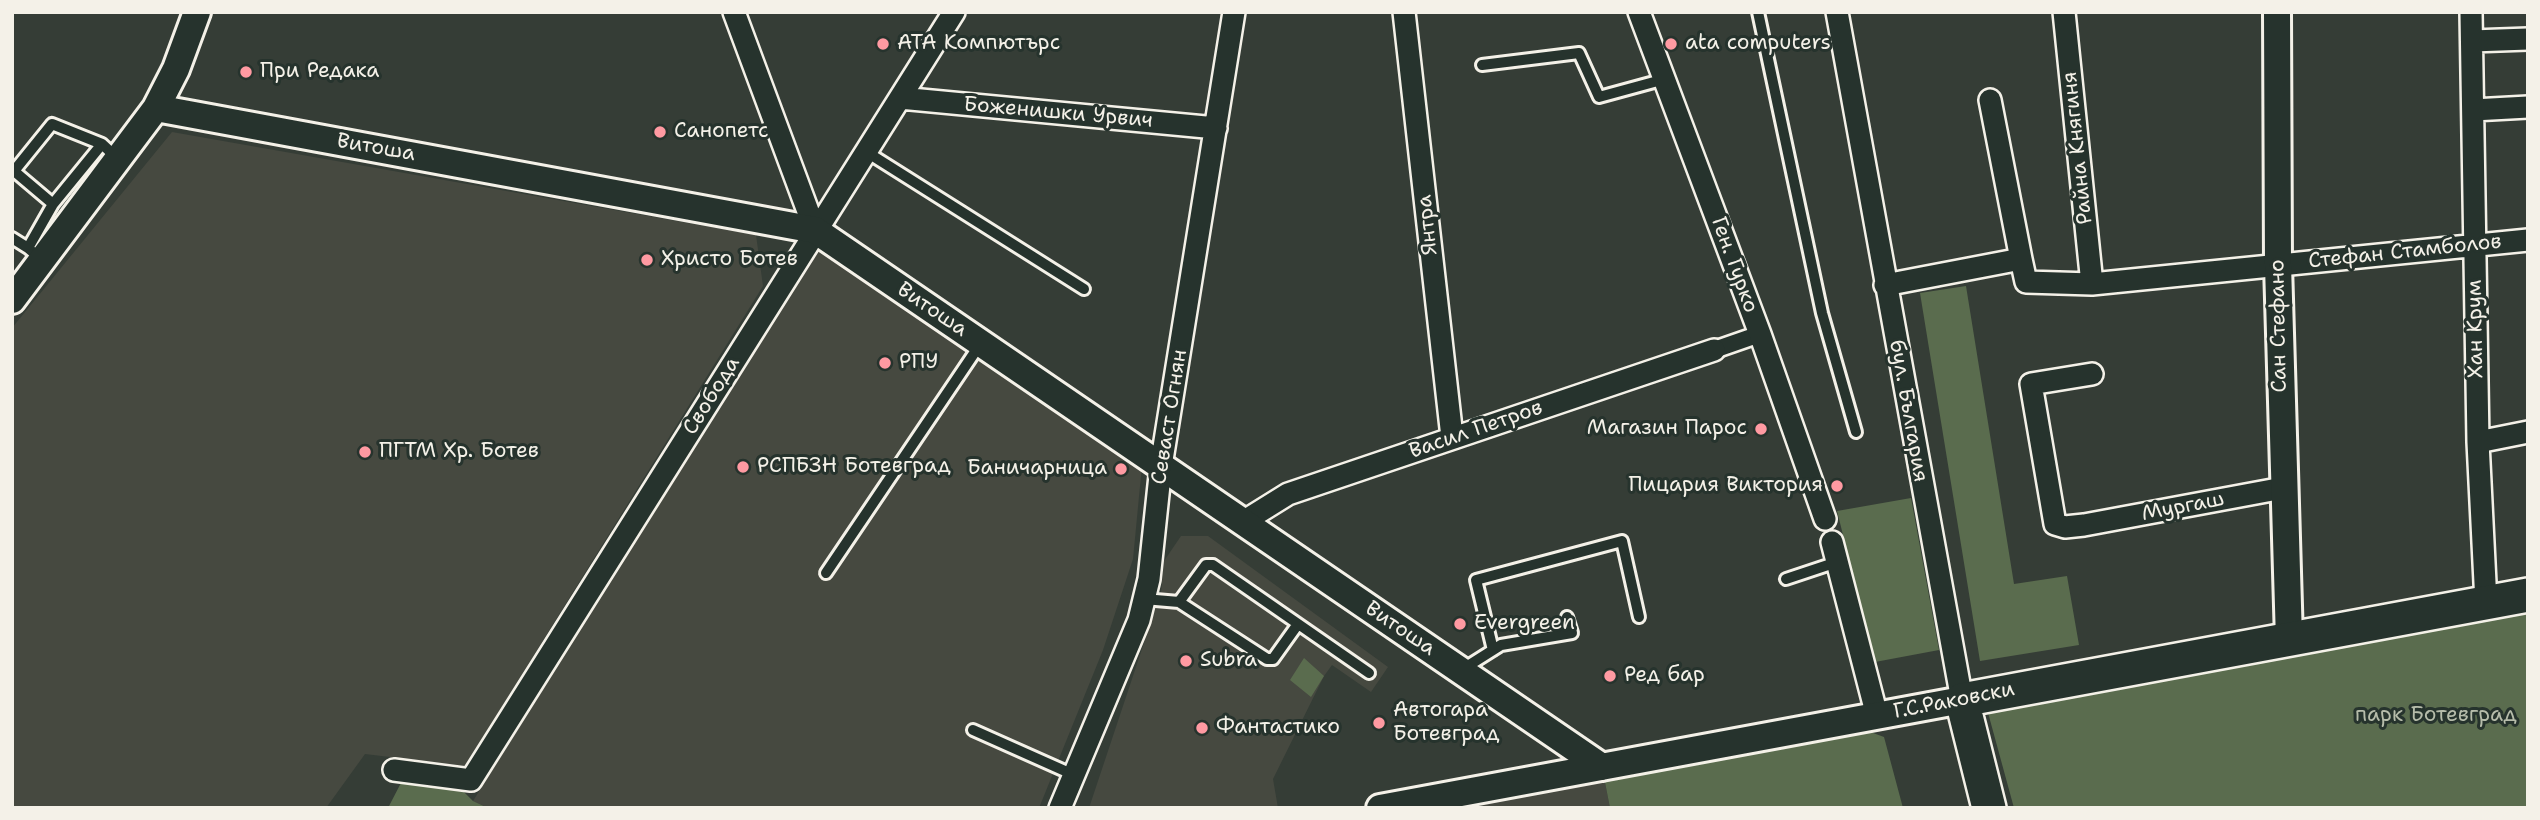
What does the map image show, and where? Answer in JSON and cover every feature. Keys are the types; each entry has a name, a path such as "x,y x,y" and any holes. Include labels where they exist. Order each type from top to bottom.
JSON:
{"main road":[{"name":"Г.С.Раковски","path":"1962,700 2528,595"},
{"name":"бул. България","path":"1962,700 1989,808"}],"street":[{"path":"734,12 816,230"},
{"name":"Свобода","path":"394,770 471,780 954,12"},
{"name":"Севаст Огнян","path":"1060,808 1139,620 1144,599 1152,554 1161,466 1234,12"},
{"name":"Янтра","path":"1404,12 1452,437"},
{"name":"Ген. Гурко","path":"1639,12 1760,334 1825,519"},
{"name":"бул. България","path":"1837,12 1962,700"},
{"name":"Райна Княгиня","path":"2064,12 2092,284"},
{"name":"Сан Стефано","path":"2277,12 2278,265 2289,640"},
{"name":"Хан Крум","path":"2471,12 2478,442 2486,603"},
{"path":"12,300 35,254 110,151 156,108 176,69 199,13"},
{"path":"2472,41 2528,39"},
{"name":"Боженишки Урвич","path":"900,98 1216,128"},
{"path":"1885,285 2021,259 1990,100"},
{"path":"2473,110 2528,107"},
{"name":"Витоша","path":"156,108 816,230 1602,767"},
{"name":"Стефан Стамболов","path":"2021,259 2026,282 2092,284 2528,240"},
{"path":"1714,350 1760,334"},
{"name":"Васил Петров","path":"1243,522 1288,494 1714,350"},
{"name":"Мургаш","path":"2092,374 2031,384 2055,523 2065,527 2084,526 2283,488"},
{"path":"2478,442 2528,432"},
{"path":"1825,519 1877,716"},
{"name":"Г.С.Раковски","path":"1380,808 1962,700"}],"lane":[{"path":"1758,12 1822,313 1856,432"},
{"path":"1482,65 1579,53 1599,97 1665,79"},
{"path":"12,238 35,254 53,204 110,151 52,124 14,172 53,204"},
{"path":"865,151 1084,289"},
{"path":"826,573 981,343"},
{"path":"1493,650 1476,580 1622,541 1639,617"},
{"path":"1786,579 1834,552"},
{"path":"1179,602 1206,565 1213,565 1369,673"},
{"path":"1144,599 1179,602 1267,659 1273,659 1298,624"},
{"path":"1461,671 1501,645 1572,633 1567,617"},
{"path":"973,730 1074,775"}],"shaded area":[{"name":"ПГТМ Хр. Ботев","path":"172,132 756,235 763,286 465,766 365,754 326,808 12,808 12,328"},
{"path":"819,246 1143,455 1133,559 1103,650 1039,808 488,808 473,801"},
{"path":"1181,536 1208,536 1388,667 1371,692 1332,665 1273,779 1278,808 1089,808 1161,592 1164,561"},
{"path":"1603,772 1610,808 1422,808"}],"green space":[{"path":"1966,286 2014,584 2067,576 2079,645 1980,661 1920,293"},
{"path":"1911,498 1939,650 1875,662 1837,511"},
{"name":"парк Ботевград","path":"2528,604 2528,808 2014,808 1987,709"},
{"path":"1304,658 1324,676 1311,697 1290,680"},
{"path":"1865,730 1884,737 1903,808 1610,808 1603,772"},
{"path":"403,779 459,787 473,801 488,808 388,808"}],"place":[{"name":"АТА Компютърс","path":"883,44"},
{"name":"ata computers","path":"1671,44"},
{"name":"При Редака","path":"246,72"},
{"name":"Санопетс","path":"660,132"},
{"name":"Христо Ботев","path":"647,260"},
{"name":"РПУ","path":"885,363"},
{"name":"Магазин Парос","path":"1761,429"},
{"name":"ПГТМ Хр. Ботев","path":"365,452"},
{"name":"РСПБЗН Ботевград","path":"743,467"},
{"name":"Баничарница","path":"1121,469"},
{"name":"Пицария Виктория","path":"1837,486"},
{"name":"Evergreen","path":"1460,624"},
{"name":"Subra","path":"1186,661"},
{"name":"Ред бар","path":"1610,676"},
{"name":"Автогара Ботевград","path":"1379,723"},
{"name":"Фантастико","path":"1202,728"}]}
